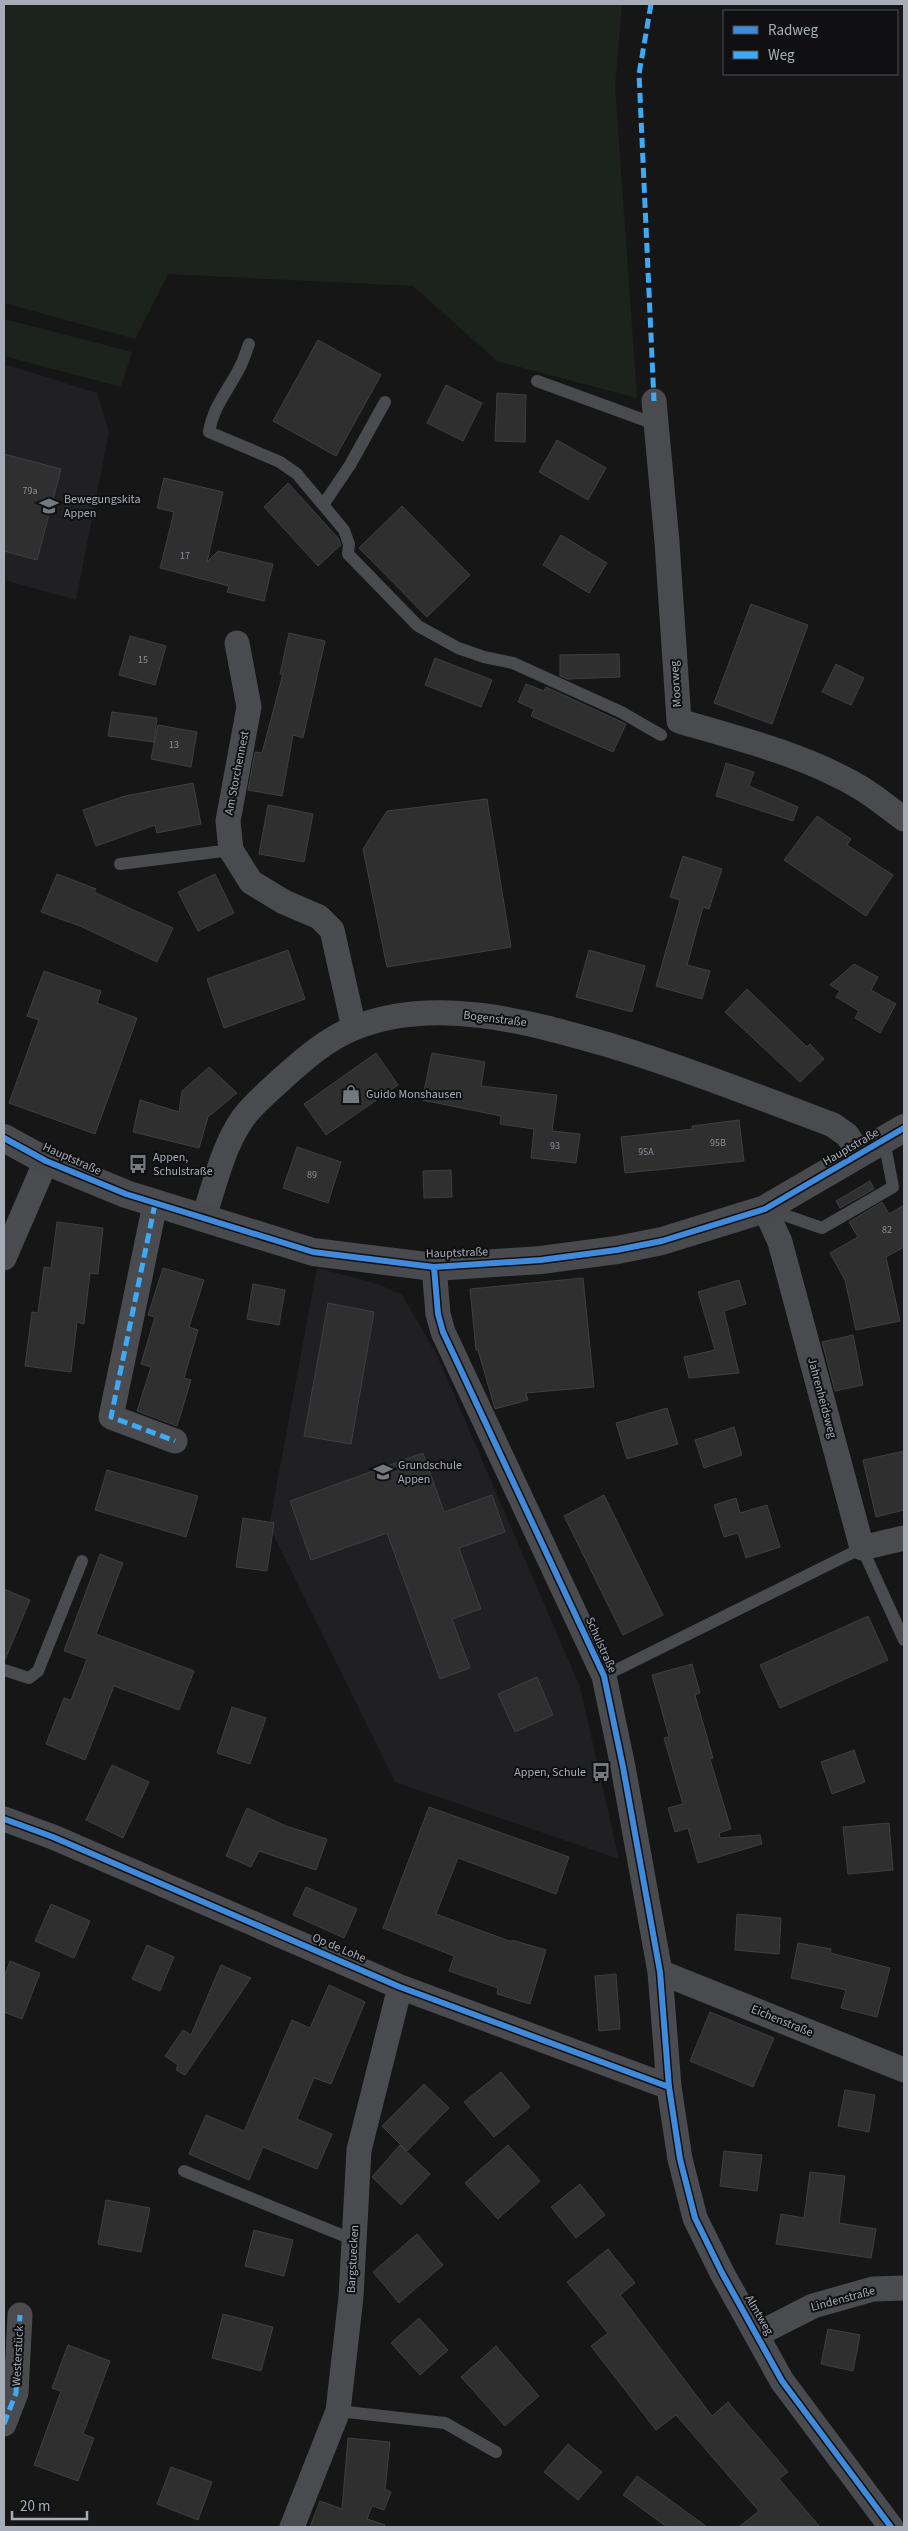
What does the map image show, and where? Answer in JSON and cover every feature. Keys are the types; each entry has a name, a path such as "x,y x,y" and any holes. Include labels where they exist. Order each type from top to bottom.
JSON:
{"main road":[{"name":"Hauptstraße","path":"4,1138 46,1161 155,1204 313,1252 434,1267 541,1260 617,1250 662,1241 766,1209 894,1134"}],"street":[{"name":"Moorweg","path":"654,412 667,542 679,721 778,752 826,770 862,788 904,820"},
{"name":"Am Storchennest","path":"237,643 249,707 228,821 231,850 251,882 284,902 320,917 332,930 354,1028"},
{"name":"Bogenstraße","path":"203,1219 220,1164 243,1119 256,1102 300,1062 318,1048 354,1028 399,1017 429,1014 487,1016 523,1021 659,1060 833,1125 847,1135 860,1154"},
{"path":"4,1258 46,1161"},
{"path":"155,1204 111,1417 176,1441"},
{"name":"Jahrenheidsweg","path":"766,1209 780,1242 862,1548"},
{"name":"Schulstraße","path":"434,1267 438,1314 443,1332 604,1676 623,1767 660,1972 669,2087"},
{"path":"862,1548 904,1538"},
{"name":"Op de Lohe","path":"4,1819 54,1837 400,1987 669,2087"},
{"name":"Eichenstraße","path":"660,1972 904,2070"},
{"name":"Bargstuecken","path":"292,2527 338,2411 351,2296 359,2150 400,1987"},
{"name":"Almtweg","path":"669,2087 680,2159 695,2218 722,2273 758,2334 782,2381 891,2527"},
{"name":"Lindenstraße","path":"758,2334 813,2306 873,2289 904,2288"},
{"name":"Westerstück","path":"4,2424 16,2393 20,2315"}],"lane":[{"path":"249,344 239,369 211,416 209,432 280,462 296,474 344,530 349,544 348,554 418,626 458,648 484,657 513,663 621,712 661,735"},
{"path":"537,380 654,412"},
{"path":"323,505 350,465 385,402"},
{"path":"120,864 231,850"},
{"path":"766,1209 822,1228 893,1187 894,1134"},
{"path":"604,1676 862,1548 904,1640"},
{"path":"4,1670 29,1678 38,1671 82,1560"},
{"path":"184,2171 308,2223 354,2240"},
{"path":"338,2411 445,2423 496,2452"}],"shaded area":[{"path":"4,4 622,4 615,86 637,398 497,361 413,286 168,274 135,339 4,303"},
{"path":"4,319 132,352 121,387 4,356"},
{"name":"Bewegungskita Appen","path":"4,364 97,393 109,432 76,600 4,580"},
{"path":"317,1268 378,1284 402,1295 436,1353 580,1687 619,1859 395,1782 269,1526"}],"building":[{"path":"318,340 381,375 336,456 273,421"},
{"path":"446,385 482,403 463,441 427,423"},
{"path":"497,393 526,395 525,442 495,441"},
{"path":"557,440 606,468 588,500 539,472"},
{"path":"4,454 61,469 37,560 4,551"},
{"path":"164,478 223,492 207,562 218,551 273,564 264,601 227,592 229,586 160,568 174,512 157,508"},
{"path":"288,483 338,538 341,545 318,566 264,507"},
{"path":"402,506 470,575 427,617 359,548"},
{"path":"561,535 607,563 589,593 543,565"},
{"path":"751,604 808,625 772,724 714,703"},
{"path":"289,633 325,641 303,738 293,735 282,796 248,790 255,752 262,753 283,674 280,674"},
{"path":"130,636 166,646 155,685 119,675"},
{"path":"619,654 620,677 568,679 560,676 560,655"},
{"path":"435,658 492,680 481,707 425,685"},
{"path":"836,664 864,678 851,705 822,692"},
{"path":"526,684 544,691 546,687 626,724 613,752 531,716 534,709 518,702"},
{"path":"112,712 157,718 154,742 108,736"},
{"path":"158,725 197,732 191,767 151,759"},
{"path":"726,763 754,772 749,786 798,807 793,821 716,796"},
{"path":"193,783 201,824 157,833 155,825 96,846 83,810 125,796"},
{"path":"487,799 511,947 387,967 363,849 387,811"},
{"path":"268,805 313,814 304,862 259,854"},
{"path":"817,816 851,839 847,845 893,875 866,916 784,860"},
{"path":"683,856 722,869 709,909 703,907 687,965 710,971 702,999 656,986 680,900 670,897"},
{"path":"57,874 96,889 94,892 173,928 157,962 80,926 41,912"},
{"path":"215,874 234,913 198,931 178,892"},
{"path":"288,950 305,999 224,1028 207,979"},
{"path":"589,950 645,966 632,1012 576,997"},
{"path":"854,964 878,977 871,990 896,1004 880,1033 855,1018 859,1011 836,997 840,991 830,985"},
{"path":"44,971 101,991 97,1003 137,1018 95,1134 9,1103 39,1020 27,1016"},
{"path":"747,989 807,1047 810,1044 824,1059 800,1082 725,1012"},
{"name":"Guido Monshausen","path":"376,1053 398,1085 326,1135 304,1104"},
{"path":"432,1053 485,1062 481,1086 557,1095 552,1131 580,1134 576,1163 531,1158 534,1129 500,1124 501,1116 422,1100"},
{"path":"209,1067 237,1093 208,1117 199,1148 133,1132 140,1100 179,1112 182,1091"},
{"path":"739,1120 744,1161 625,1173 621,1137 693,1129 692,1126"},
{"path":"297,1147 341,1162 328,1203 283,1188"},
{"path":"451,1170 452,1197 424,1198 423,1171"},
{"path":"870,1181 874,1189 840,1208 836,1201"},
{"path":"882,1202 889,1214 904,1205 904,1247 886,1257 900,1321 856,1330 845,1280 830,1253 858,1237 849,1222"},
{"path":"57,1222 103,1228 98,1274 90,1273 84,1324 77,1322 71,1372 25,1366 32,1312 38,1313 44,1267 51,1268"},
{"path":"163,1268 204,1280 189,1327 198,1330 184,1378 191,1380 177,1426 137,1411 151,1367 141,1364 155,1317 148,1315"},
{"path":"583,1278 594,1387 526,1393 528,1400 495,1409 478,1350 476,1350 470,1289"},
{"path":"739,1280 746,1304 724,1311 739,1373 689,1378 684,1357 715,1350 698,1292"},
{"path":"253,1284 285,1290 279,1325 247,1319"},
{"path":"328,1303 374,1312 351,1444 304,1436"},
{"path":"853,1335 863,1385 835,1391 822,1342"},
{"path":"667,1408 678,1444 627,1459 616,1423"},
{"path":"734,1427 742,1455 704,1468 695,1440"},
{"path":"904,1451 904,1510 876,1517 863,1460"},
{"path":"423,1453 444,1512 492,1495 505,1532 459,1548 481,1609 452,1619 470,1668 440,1679 387,1533 311,1560 290,1501"},
{"path":"107,1470 198,1496 186,1537 95,1510"},
{"path":"604,1495 663,1615 623,1635 564,1516"},
{"path":"736,1498 740,1513 767,1505 780,1547 746,1558 738,1533 724,1537 714,1505"},
{"path":"243,1518 274,1523 267,1571 236,1567"},
{"path":"100,1554 123,1563 96,1634 194,1671 179,1710 114,1686 85,1760 46,1744 64,1698 71,1700 87,1659 64,1651"},
{"path":"4,1589 30,1600 4,1662"},
{"path":"868,1616 888,1660 780,1708 760,1665"},
{"path":"692,1664 700,1693 695,1695 713,1758 710,1759 731,1829 719,1833 720,1838 760,1835 762,1844 698,1863 688,1828 675,1832 668,1808 683,1804 664,1738 669,1737 652,1675"},
{"path":"537,1677 553,1715 515,1732 498,1694"},
{"path":"232,1707 266,1718 250,1764 217,1753"},
{"path":"854,1750 865,1782 832,1794 821,1762"},
{"path":"112,1765 149,1782 123,1838 86,1820"},
{"path":"429,1807 569,1857 556,1894 458,1858 436,1914 512,1942 512,1940 546,1950 530,2004 497,1994 498,1988 449,1971 454,1956 383,1928"},
{"path":"247,1808 286,1826 327,1839 316,1870 259,1851 251,1867 226,1856"},
{"path":"889,1823 893,1870 848,1874 843,1827"},
{"path":"306,1887 357,1909 344,1938 293,1915"},
{"path":"51,1904 90,1921 74,1958 35,1941"},
{"path":"737,1914 781,1918 779,1954 735,1950"},
{"path":"798,1943 831,1949 830,1953 890,1968 877,2017 841,2008 846,1990 791,1978"},
{"path":"147,1945 174,1957 160,1991 132,1979"},
{"path":"10,1961 40,1973 22,2019 4,2012 4,1978"},
{"path":"221,1965 251,1978 185,2075 176,2070 178,2065 165,2056 183,2030 191,2035"},
{"path":"616,1974 620,2029 599,2031 595,1976"},
{"path":"329,1985 365,2002 331,2084 314,2078 297,2119 332,2134 317,2169 263,2147 249,2180 189,2154 206,2115 244,2131 292,2020 310,2028"},
{"path":"710,2012 774,2038 753,2087 690,2061"},
{"path":"501,2072 530,2107 494,2137 464,2102"},
{"path":"424,2084 449,2108 407,2151 382,2126"},
{"path":"845,2090 875,2095 869,2132 838,2126"},
{"path":"400,2145 430,2174 401,2205 372,2177"},
{"path":"508,2145 540,2181 498,2219 465,2183"},
{"path":"724,2151 762,2155 757,2191 720,2186"},
{"path":"810,2172 845,2176 839,2223 876,2229 871,2258 776,2244 781,2214 804,2218"},
{"path":"580,2184 605,2215 576,2238 551,2207"},
{"path":"106,2200 150,2208 141,2252 98,2244"},
{"path":"254,2230 293,2240 284,2276 245,2266"},
{"path":"417,2234 443,2265 399,2303 373,2272"},
{"path":"608,2249 635,2283 620,2295 712,2416 728,2402 788,2472 779,2479 820,2527 739,2527 759,2511 676,2415 656,2430 591,2346 608,2333 567,2282"},
{"path":"223,2314 273,2327 261,2371 212,2358"},
{"path":"419,2318 448,2350 420,2375 391,2343"},
{"path":"828,2329 860,2335 853,2371 821,2364"},
{"path":"68,2345 110,2361 83,2434 94,2438 78,2481 34,2465 61,2391 52,2388"},
{"path":"496,2346 539,2396 505,2426 461,2377"},
{"path":"348,2438 390,2442 385,2489 391,2492 384,2510 372,2506 367,2519 385,2525 384,2527 310,2527 320,2501 342,2509"},
{"path":"568,2444 602,2472 578,2500 544,2472"},
{"path":"171,2467 212,2482 198,2520 157,2504"},
{"path":"637,2476 707,2527 667,2527 623,2495"}],"marked path":[{"path":"651,4 639,74 654,401"},
{"path":"155,1204 111,1417 175,1441"},
{"path":"4,2424 16,2393 20,2315"}],"cycle path":[{"path":"4,1138 46,1161 126,1194 313,1252 434,1267 541,1260 617,1250 662,1241 765,1209 904,1128"},
{"path":"434,1267 438,1314 443,1332 604,1676 623,1767 660,1972 669,2087 680,2159 695,2218 722,2273 782,2381 891,2527"},
{"path":"4,1819 53,1837 400,1987 669,2087"}],"place":[{"name":"Bewegungskita Appen","path":"49,506"},
{"name":"Guido Monshausen","path":"351,1094"},
{"name":"Appen, Schulstraße","path":"138,1164"},
{"name":"Grundschule Appen","path":"383,1472"},
{"name":"Appen, Schule","path":"601,1772"}]}
